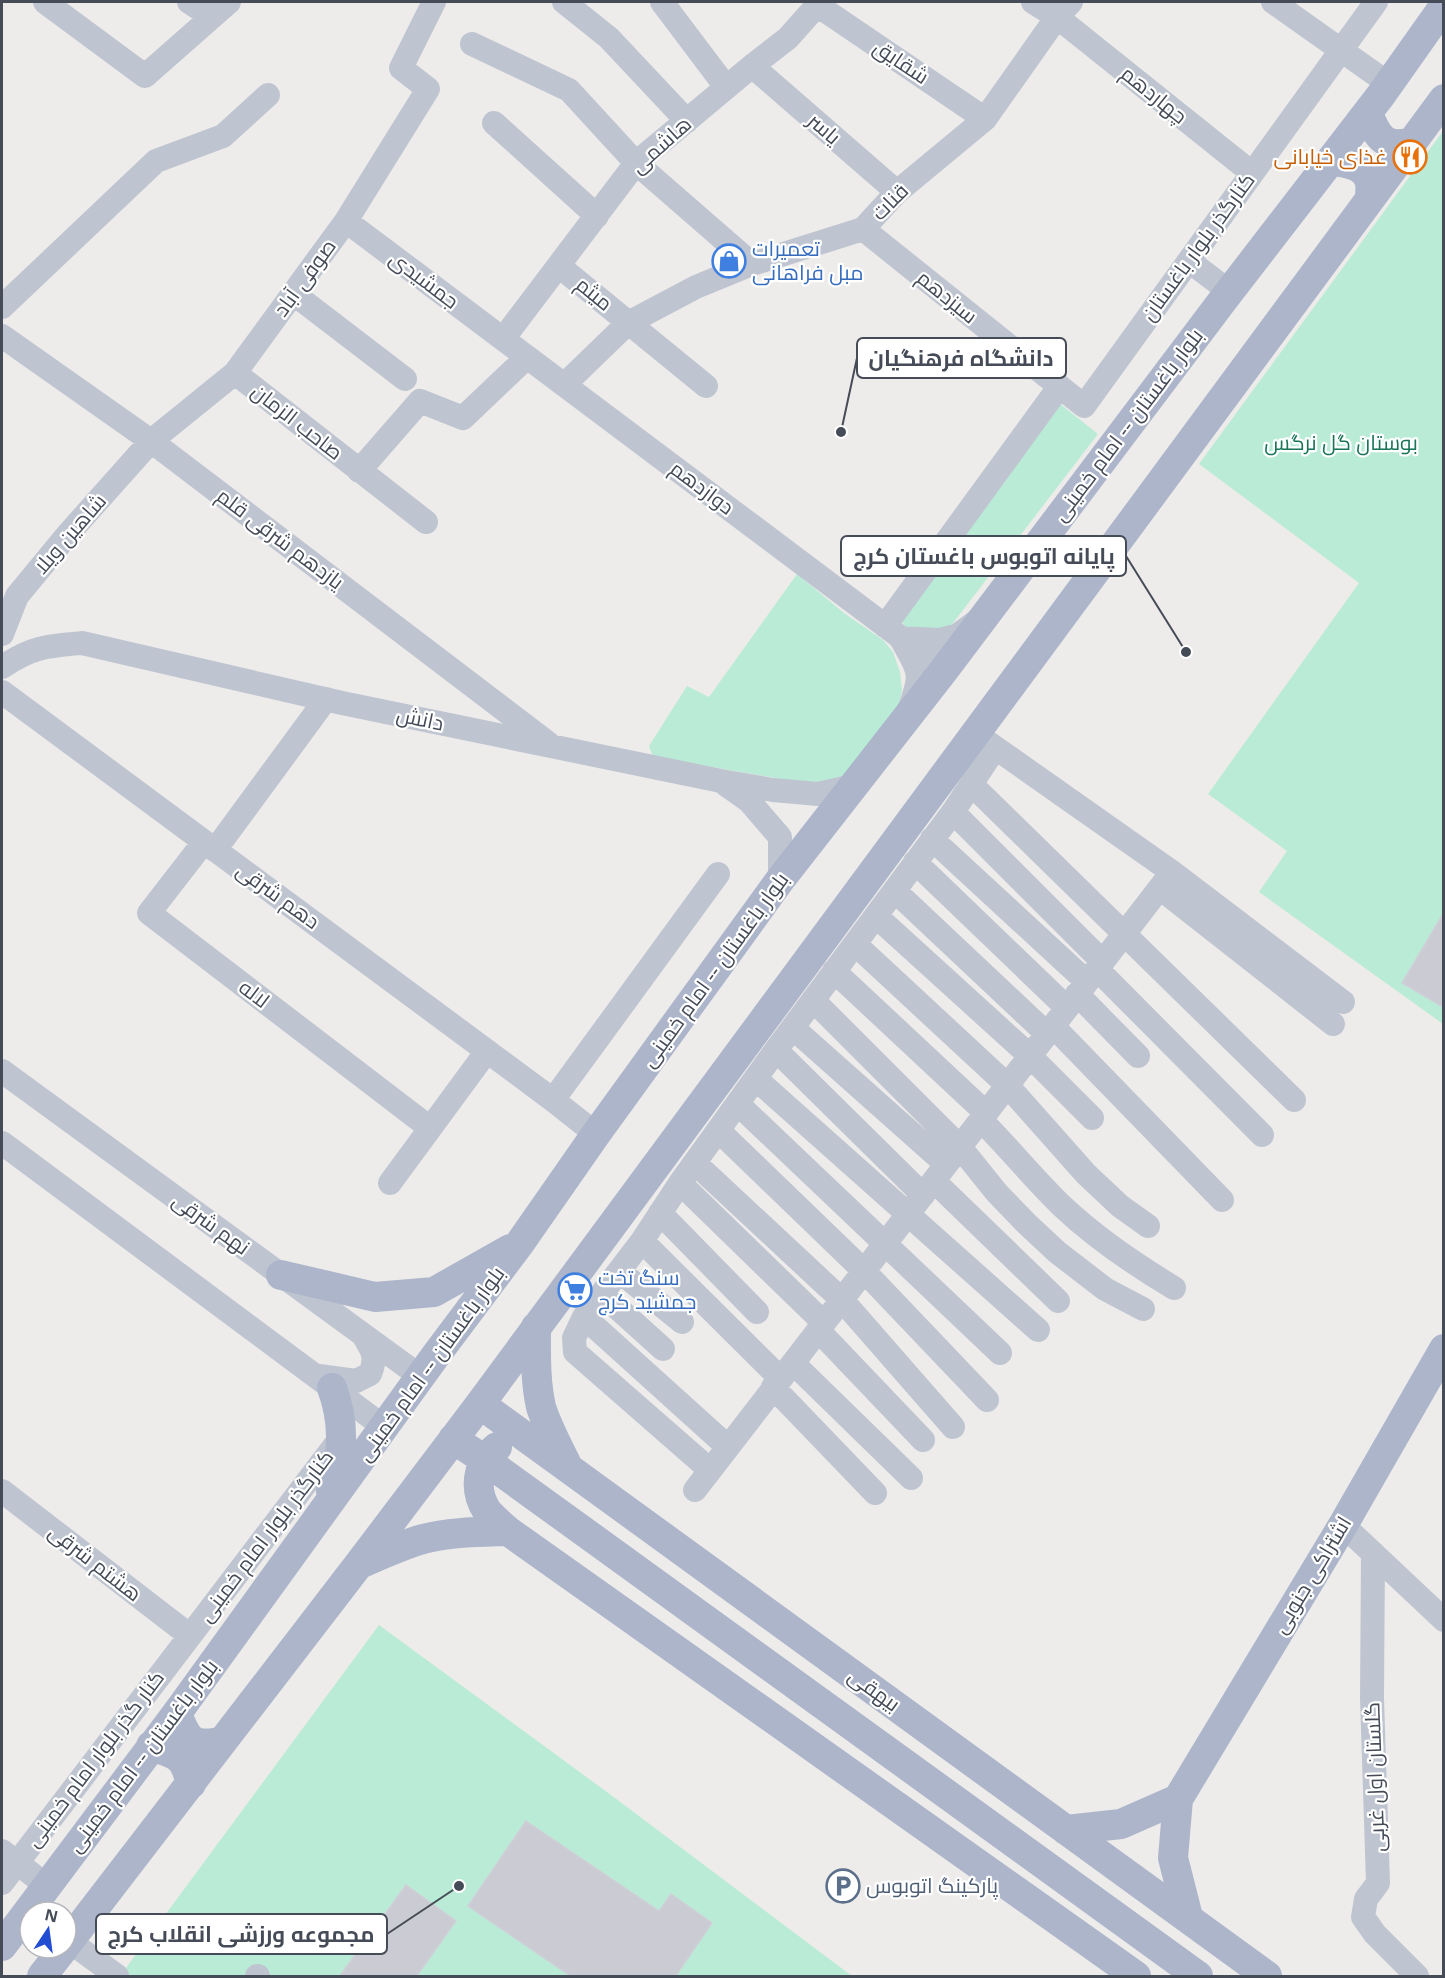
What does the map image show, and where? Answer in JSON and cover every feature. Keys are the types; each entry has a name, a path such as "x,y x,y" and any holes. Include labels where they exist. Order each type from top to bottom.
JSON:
{"main road":[{"name":"بلوار باغستان -- امام خمینی","path":"2,1946 177,1713 520,1243 780,880 944,670 1368,113 1443,6"},
{"path":"78,1930 359,1564 536,1327 985,740 1370,198 1443,99"},
{"path":"1368,113 1379,136 1390,144 1400,145 1413,142"},
{"path":"1331,161 1348,162 1362,170 1370,181 1370,198"},
{"path":"280,1275 375,1297 434,1292 520,1243"},
{"path":"536,1327 536,1374 541,1406 567,1466"},
{"name":"اشتراکی جنوبی","path":"1188,1917 1173,1858 1178,1798 1343,1525 1443,1349"},
{"path":"323,1382 339,1406 342,1436 338,1471 324,1510"},
{"name":"بیهقی","path":"480,1404 1188,1917 1267,1977"},
{"path":"528,1437 501,1444 485,1460 478,1483 479,1494 488,1512 508,1532 1136,1977"},
{"name":"بیهقی","path":"453,1439 1198,1977"},
{"path":"359,1564 399,1546 425,1538 451,1534 508,1532"},
{"path":"177,1713 183,1731 195,1743 223,1741"},
{"path":"151,1746 183,1760 191,1784"},
{"path":"1066,1830 1120,1824 1178,1798"},
{"path":"42,1977 55,1960"}],"street":[{"path":"45,2 145,76 221,9"},
{"path":"189,2 221,9"},
{"name":"صوفی آباد","path":"151,441 236,373 346,221 428,89 401,68 434,2"},
{"path":"564,2 609,38 687,121"},
{"path":"662,2 726,87"},
{"name":"چهاردهم","path":"1033,2 1064,9 1252,173"},
{"path":"1274,2 1389,84"},
{"name":"کنارگذر بلوار باغستان","path":"1084,406 1376,2"},
{"name":"هاشمی","path":"503,339 636,163 788,38 819,3"},
{"name":"شقایق","path":"819,3 985,119"},
{"name":"قنات","path":"564,384 628,323 696,287 752,264 863,229 897,192 985,119 1064,9"},
{"path":"472,44 569,90 636,163 752,264"},
{"name":"یاسر","path":"752,66 897,192"},
{"path":"2,307 156,160 223,136 268,95"},
{"path":"494,123 597,216"},
{"name":"جمشیدی","path":"346,221 503,339"},
{"name":"سیزدهم","path":"863,229 1084,406"},
{"path":"1189,261 1230,292"},
{"name":"میثم","path":"559,266 705,386"},
{"path":"294,294 405,379"},
{"name":"یازدهم شرقی قلم","path":"2,336 151,441 554,747"},
{"name":"دوازدهم","path":"503,339 944,670"},
{"name":"صاحب الزمان","path":"359,471 420,401 463,418 527,357"},
{"name":"صاحب الزمان","path":"236,373 426,522"},
{"path":"893,632 1059,387"},
{"name":"شاهین ویلا","path":"2,634 17,596 69,533 151,441"},
{"path":"893,632 940,640 958,635 986,615"},
{"path":"893,632 918,668 919,684 906,718"},
{"name":"دانش","path":"2,667 19,656 45,646 82,643 326,699 721,781 749,801 780,837 780,880"},
{"name":"دهم شرقی","path":"2,692 596,1134"},
{"path":"209,846 326,699"},
{"path":"710,1470 575,1352 574,1338 584,1317 642,1241 694,1163 972,785 985,740 1166,880 1333,1024"},
{"path":"721,781 773,790 818,794 853,786"},
{"path":"972,785 1294,1100"},
{"path":"953,812 1076,996 1222,1200"},
{"path":"932,839 1076,996 1138,1056"},
{"name":"لاله","path":"209,846 149,913 430,1128"},
{"path":"915,862 1076,996 1262,1135"},
{"path":"553,1100 718,874"},
{"path":"695,1490 1166,880"},
{"path":"1166,880 1343,1002"},
{"path":"895,891 1076,996"},
{"path":"877,917 1030,1056 1092,1118"},
{"path":"855,944 1007,1085 1086,1174 1120,1206 1148,1226"},
{"path":"834,971 983,1117 1062,1206 1133,1263 1174,1288"},
{"path":"813,1000 941,1172"},
{"path":"793,1028 941,1172 1058,1301"},
{"path":"776,1050 941,1172 997,1193 1057,1252 1105,1289 1143,1309"},
{"path":"390,1183 487,1051"},
{"name":"نهم شرقی","path":"2,1071 421,1377"},
{"path":"756,1079 1038,1330"},
{"path":"738,1104 1000,1353"},
{"path":"719,1131 864,1271 987,1400"},
{"path":"2,1143 384,1427"},
{"path":"694,1163 842,1300 953,1427"},
{"path":"680,1183 821,1327 923,1440"},
{"path":"660,1213 757,1312"},
{"path":"642,1241 782,1376 911,1479"},
{"path":"619,1271 682,1322"},
{"path":"602,1294 663,1349"},
{"path":"584,1317 728,1447"},
{"path":"323,1382 356,1381 370,1374 375,1362 372,1349 363,1335"},
{"path":"782,1376 875,1493"},
{"name":"کنارگذر بلوار امام خمینی","path":"189,1635 342,1436"},
{"name":"هشتم شرقی","path":"2,1491 189,1635"},
{"path":"1343,1525 1443,1620"},
{"name":"گلستان اول غربی","path":"1373,1553 1372,1698 1378,1883 1366,1899 1363,1917 1375,1934 1417,1977"},
{"name":"کنار گذر بلوار امام خمینی","path":"2,1883 9,1857 189,1635"},
{"path":"9,1857 47,1886"},
{"path":"78,1953 117,1977"}],"green space":[{"name":"بوستان گل نرگس","path":"1443,131 1443,1024 1259,892 1287,851 1208,794 1359,583 1199,464"},
{"path":"1059,403 1098,434 940,640 908,630 901,621"},
{"path":"797,574 844,613 883,640 893,652 900,672 902,690 897,713 845,776 811,784 653,757 649,746 687,686 709,697"},
{"path":"379,1625 611,1795 852,1976 120,1976"}],"building":[{"path":"1443,914 1443,1007 1402,983"},
{"path":"526,1821 659,1911 671,1894 712,1923 675,1977 572,1977 468,1906"},
{"path":"406,1885 456,1921 416,1977 339,1977"}],"place":[{"name":"غذای خیابانی","path":"1410,157"},
{"name":"تعمیرات مبل فراهانی","path":"729,261"},
{"name":"دانشگاه فرهنگیان","path":"841,432"},
{"name":"پایانه اتوبوس باغستان کرج","path":"1186,652"},
{"name":"سنگ تخت جمشید کرج","path":"575,1290"},
{"name":"مجموعه ورزشی انقلاب کرج","path":"459,1886"},
{"name":"پارکینگ اتوبوس","path":"843,1886"}]}
